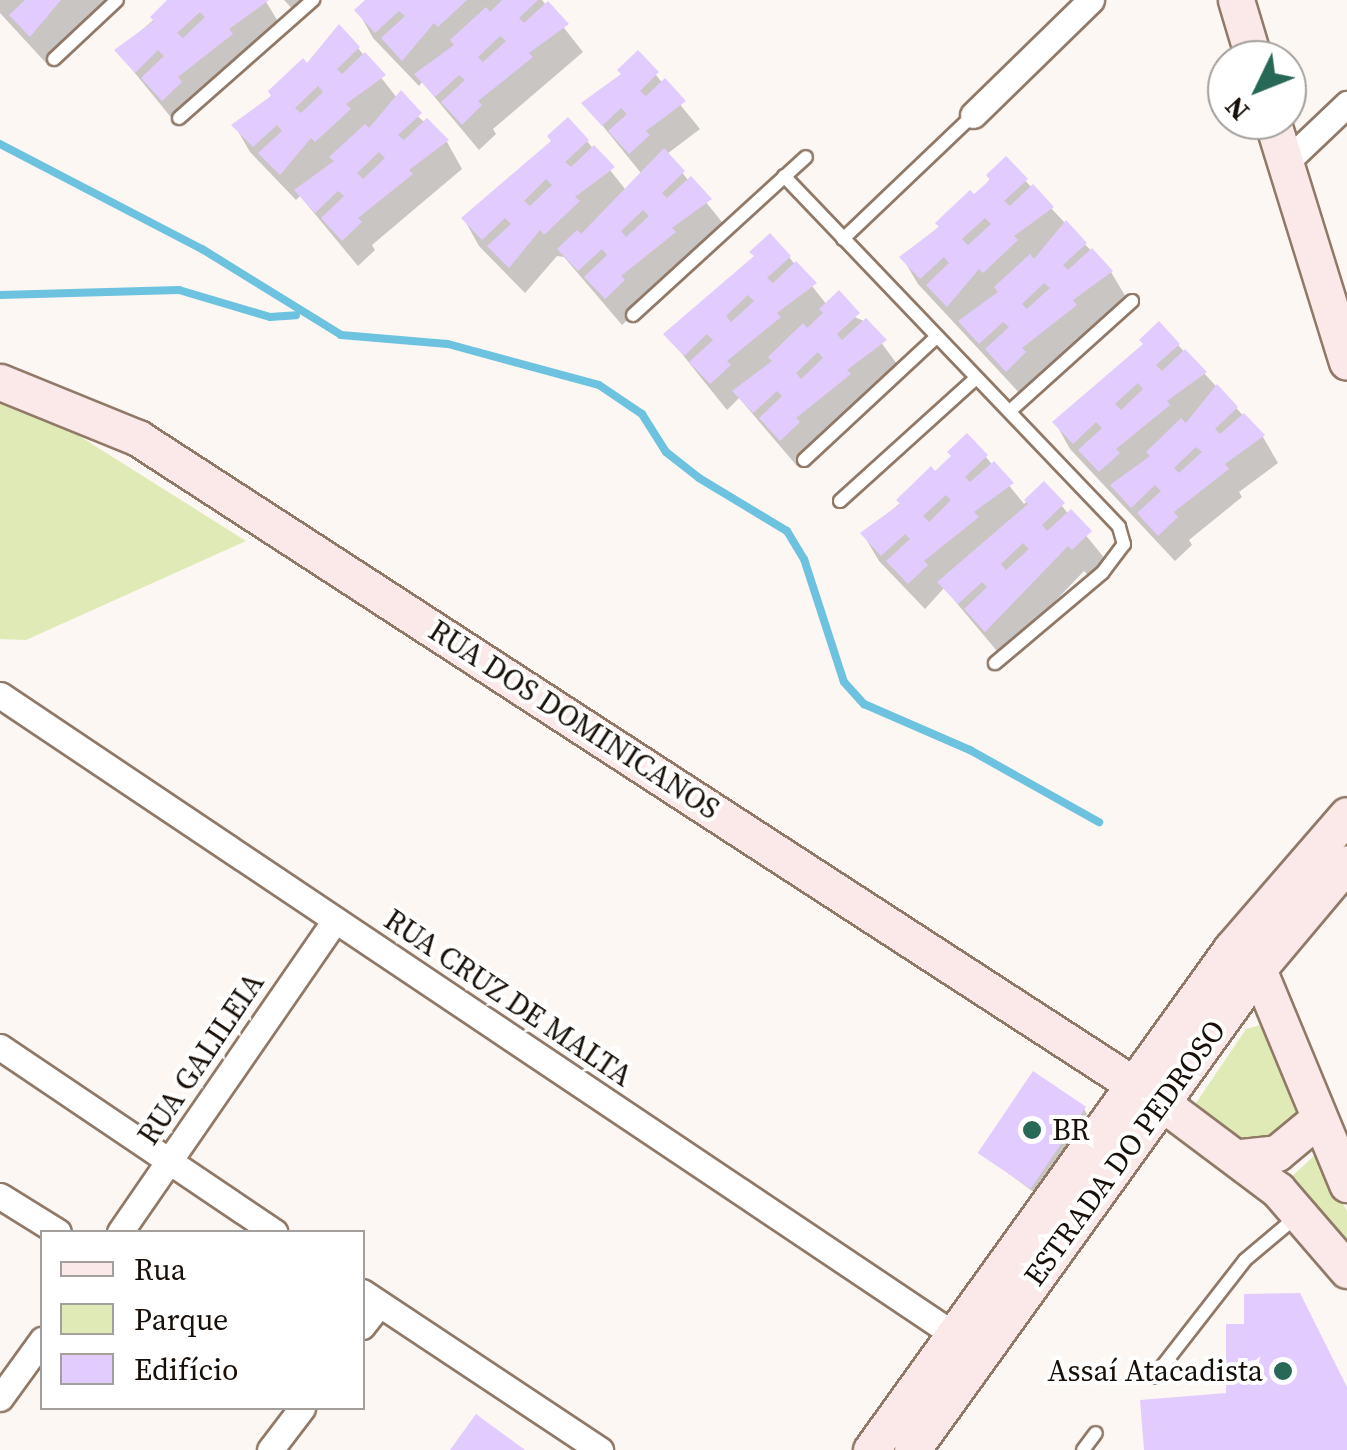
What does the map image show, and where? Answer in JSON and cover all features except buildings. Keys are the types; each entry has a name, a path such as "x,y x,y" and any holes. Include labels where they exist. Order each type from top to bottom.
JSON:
{"main road":[{"path":"1236,0 1248,40"},
{"path":"1278,140 1347,362"},
{"name":"RUA DOS DOMINICANOS","path":"0,382 138,438 1148,1094 1241,1157 1302,1214 1347,1270"},
{"name":"ESTRADA DO PEDROSO","path":"872,1450 967,1344 1347,816"},
{"name":"ESTRADA DO PEDROSO","path":"1244,959 1347,863"},
{"path":"1244,959 1347,1184"},
{"path":"1241,1157 1277,1153 1318,1119"},
{"name":"ESTRADA DO PEDROSO","path":"912,1450 967,1344"}],"street":[{"path":"974,115 1091,0"},
{"path":"1285,163 1347,104"},
{"name":"RUA CRUZ DE MALTA","path":"0,695 967,1344"},
{"name":"RUA GALILEIA","path":"121,1230 334,922"},
{"path":"0,1047 271,1230"},
{"path":"0,1196 55,1230"},
{"path":"371,1298 588,1447"},
{"path":"0,1398 40,1343"},
{"path":"270,1450 300,1410"}],"lane":[{"path":"54,59 117,0"},
{"path":"179,118 312,0"},
{"path":"842,240 974,115"},
{"path":"633,316 806,156"},
{"path":"784,176 973,381 1011,410 1104,507 1124,544 1102,573 995,663"},
{"path":"1011,410 1132,301"},
{"path":"804,460 934,339"},
{"path":"840,501 973,381"},
{"path":"1154,1377 1245,1260 1302,1214"},
{"path":"1084,1450 1096,1433"}],"green space":[{"path":"0,404 73,432 246,541 26,640 0,639"},
{"path":"1264,1024 1297,1116 1284,1136 1242,1143 1196,1103 1246,1029"},
{"path":"1316,1154 1347,1211 1347,1241 1290,1178"}],"waterway":[{"path":"0,144 202,249 341,335 448,344 599,385 642,414 666,452 699,478 787,531 804,559 844,682 864,704 970,750 1099,822"},
{"path":"0,295 179,290 270,317 296,315"}],"place":[{"name":"BR","path":"1032,1130"},
{"name":"Assaí Atacadista","path":"1283,1371"}]}
